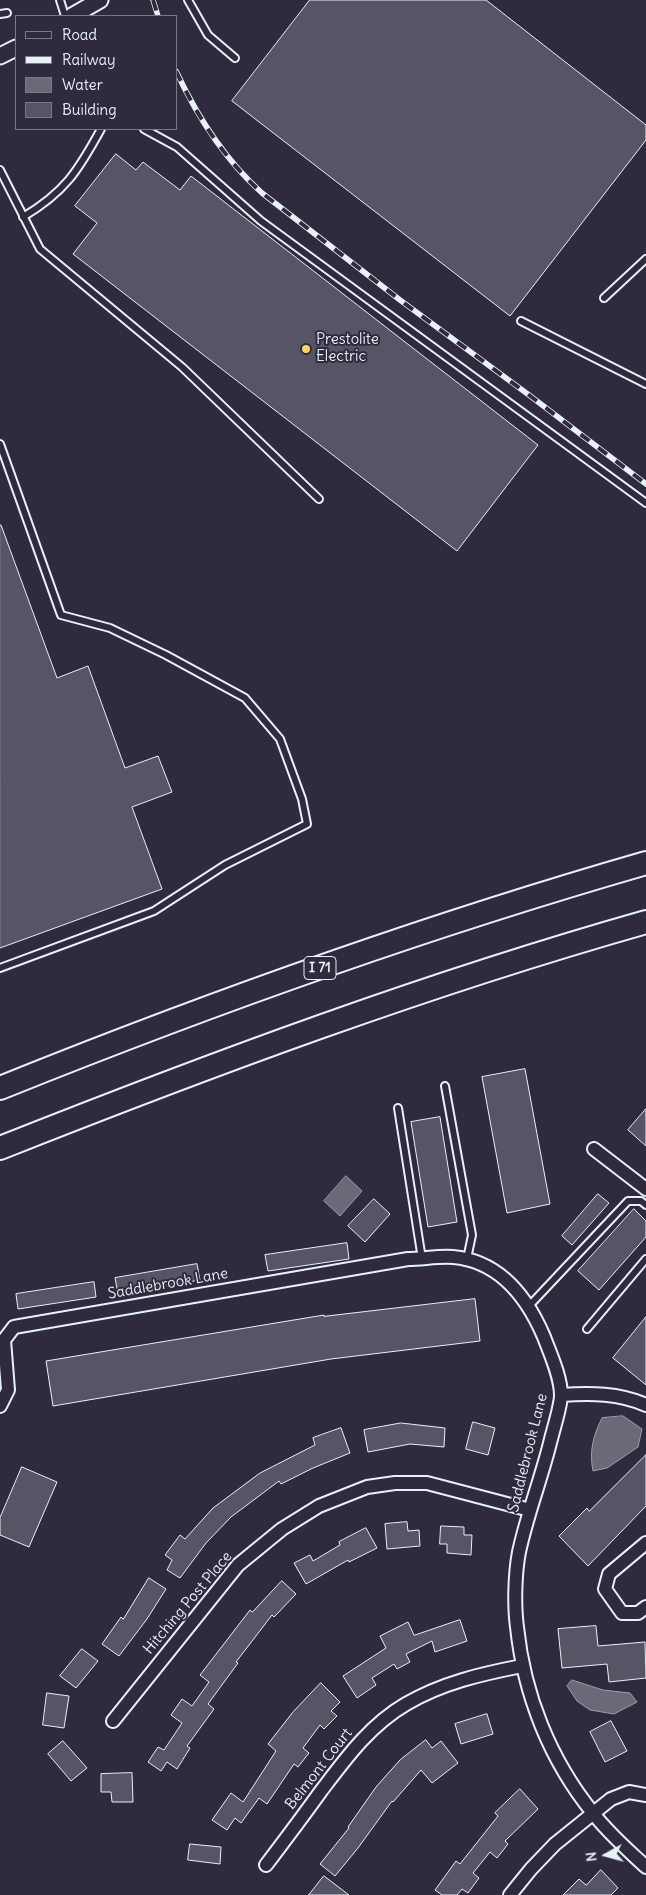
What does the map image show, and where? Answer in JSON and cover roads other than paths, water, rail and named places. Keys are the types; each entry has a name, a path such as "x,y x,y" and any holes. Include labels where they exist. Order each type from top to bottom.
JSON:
{"highway":[{"name":"I 71","path":"0,1088 126,1037 386,945 646,863"},
{"path":"0,1148 146,1090 404,998 646,922"}],"street":[{"path":"74,15 100,0"},
{"path":"0,56 15,48"},
{"path":"594,1149 646,1189"},
{"name":"Saddlebrook Lane","path":"0,1406 8,1390 4,1340 14,1327 408,1259 452,1257 468,1259 497,1272 509,1281 529,1306 549,1350 561,1395 548,1452 519,1553 516,1625 522,1666 534,1708 568,1780 593,1814 646,1867"},
{"path":"561,1395 589,1393 614,1395 646,1405"},
{"name":"Hitching Post Place","path":"113,1720 238,1565 282,1529 319,1506 367,1487 395,1483 427,1483 530,1510"},
{"path":"646,1543 609,1574 604,1589 622,1613 638,1613 646,1607"},
{"name":"Belmont Court","path":"266,1865 354,1747 378,1724 405,1704 437,1688 476,1675 522,1666"},
{"path":"510,1895 555,1844 611,1799 629,1792 646,1794"}],"lane":[{"path":"60,0 65,15"},
{"path":"188,0 208,35 235,58"},
{"path":"24,217 46,203 65,186 85,158 100,130"},
{"path":"146,130 177,146 261,221 646,503"},
{"path":"0,170 40,249 182,367 319,499"},
{"path":"604,298 646,259"},
{"path":"521,321 646,384"},
{"path":"0,444 61,615 110,628 166,655 245,698 280,739 302,799 307,824 225,865 154,911 0,968"},
{"path":"446,1086 472,1235 468,1259"},
{"path":"398,1108 422,1259"},
{"path":"529,1306 628,1201 641,1201 646,1204"},
{"path":"587,1329 646,1259"}],"water":[{"path":"346,1176 362,1191 340,1216 324,1201"},
{"path":"623,1416 642,1429 638,1447 607,1468 593,1471 591,1457 593,1444 602,1418"},
{"path":"572,1680 603,1690 630,1693 637,1702 614,1714 590,1710 577,1701 567,1686"}],"railway":[{"path":"153,0 158,15"},
{"path":"178,75 202,120 213,136 235,166 262,193 400,300 646,484"}],"place":[{"name":"Prestolite Electric","path":"306,349"}]}
